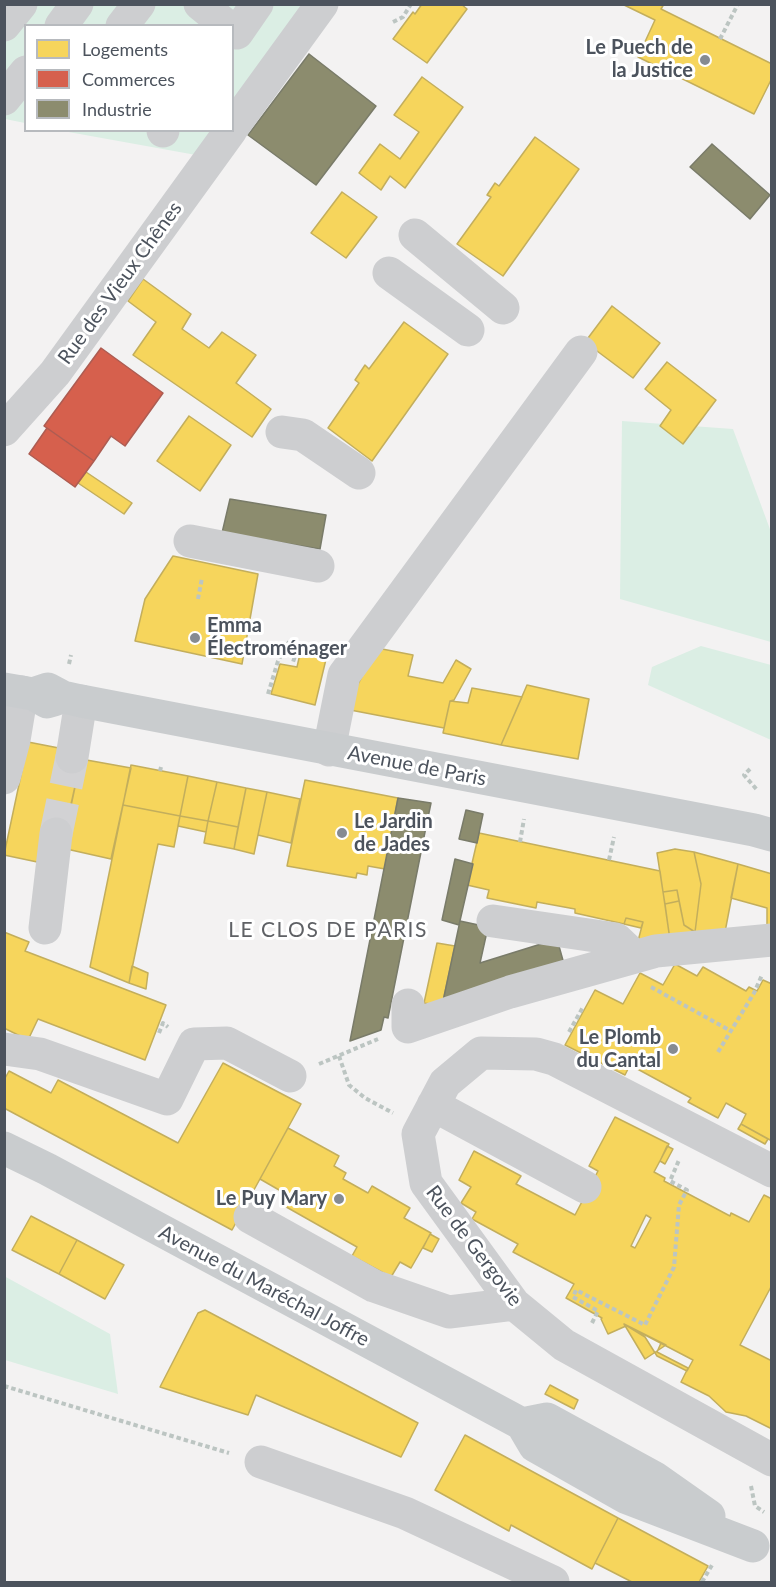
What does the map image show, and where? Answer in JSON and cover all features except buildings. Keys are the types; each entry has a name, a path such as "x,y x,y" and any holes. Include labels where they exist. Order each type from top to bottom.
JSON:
{"main road":[{"name":"Avenue de Paris","path":"41,695 754,830 771,836"},
{"name":"Avenue du Maréchal Joffre","path":"4,1148 522,1424 535,1446 625,1497 762,1551"}],"street":[{"path":"4,25 21,4"},
{"path":"62,24 77,4"},
{"path":"124,24 139,4"},
{"path":"186,24 200,4 223,24"},
{"path":"234,30 257,4"},
{"name":"Rue des Vieux Chênes","path":"234,126 322,4"},
{"path":"4,99 24,74"},
{"name":"Rue des Vieux Chênes","path":"4,430 55,373 230,132"},
{"path":"415,235 503,308"},
{"path":"389,273 468,330"},
{"path":"329,750 344,675 581,352"},
{"path":"282,432 303,435 359,473"},
{"path":"190,541 318,566"},
{"path":"41,695 72,757"},
{"path":"4,778 14,740 41,695"},
{"path":"45,928 56,834"},
{"path":"493,921 616,939 635,957"},
{"path":"408,1016 510,992 656,951 680,942 771,940"},
{"path":"4,1049 40,1054 167,1099 194,1044 227,1042 290,1076"},
{"path":"585,1187 426,1117 445,1083 481,1053 536,1054 554,1059 771,1171"},
{"name":"Rue de Gergovie","path":"426,1117 418,1134 426,1183 514,1304 564,1344 736,1425 771,1460"},
{"path":"250,1217 374,1286 449,1312 514,1304"},
{"path":"261,1462 405,1512 553,1582"}],"path":[{"path":"393,22 403,17 411,4"},
{"path":"720,39 738,4"},
{"path":"198,599 204,572"},
{"path":"268,694 278,661 290,640 299,644 293,662"},
{"path":"750,770 744,775 758,790"},
{"path":"609,860 614,833"},
{"path":"718,1052 759,985 762,975"},
{"path":"650,987 731,1031"},
{"path":"566,1038 586,1002"},
{"path":"408,1016 339,1056 349,1085 365,1098 426,1117"},
{"path":"597,1314 598,1311 573,1297 576,1290 645,1325 674,1267 679,1205 684,1195"},
{"path":"4,1386 261,1462"},
{"path":"702,1582 712,1563"}],"green space":[{"path":"4,5 307,5 234,105 234,24 24,24 24,123 5,119"},
{"path":"69,132 213,132 196,155"},
{"path":"622,421 733,429 771,532 771,642 620,599"},
{"path":"701,646 771,665 771,740 648,685 652,667"},
{"path":"4,1276 110,1334 118,1394 5,1360"}],"tunnel":[{"path":"56,834 72,757"}],"place":[{"name":"Le Puech de la Justice","path":"705,60"},
{"name":"Emma Électroménager","path":"195,638"},
{"name":"Le Jardin de Jades","path":"342,833"},
{"name":"Le Plomb du Cantal","path":"673,1049"},
{"name":"Le Puy Mary","path":"339,1199"}],"district":[{"name":"LE CLOS DE PARIS","path":"328,930"}]}
